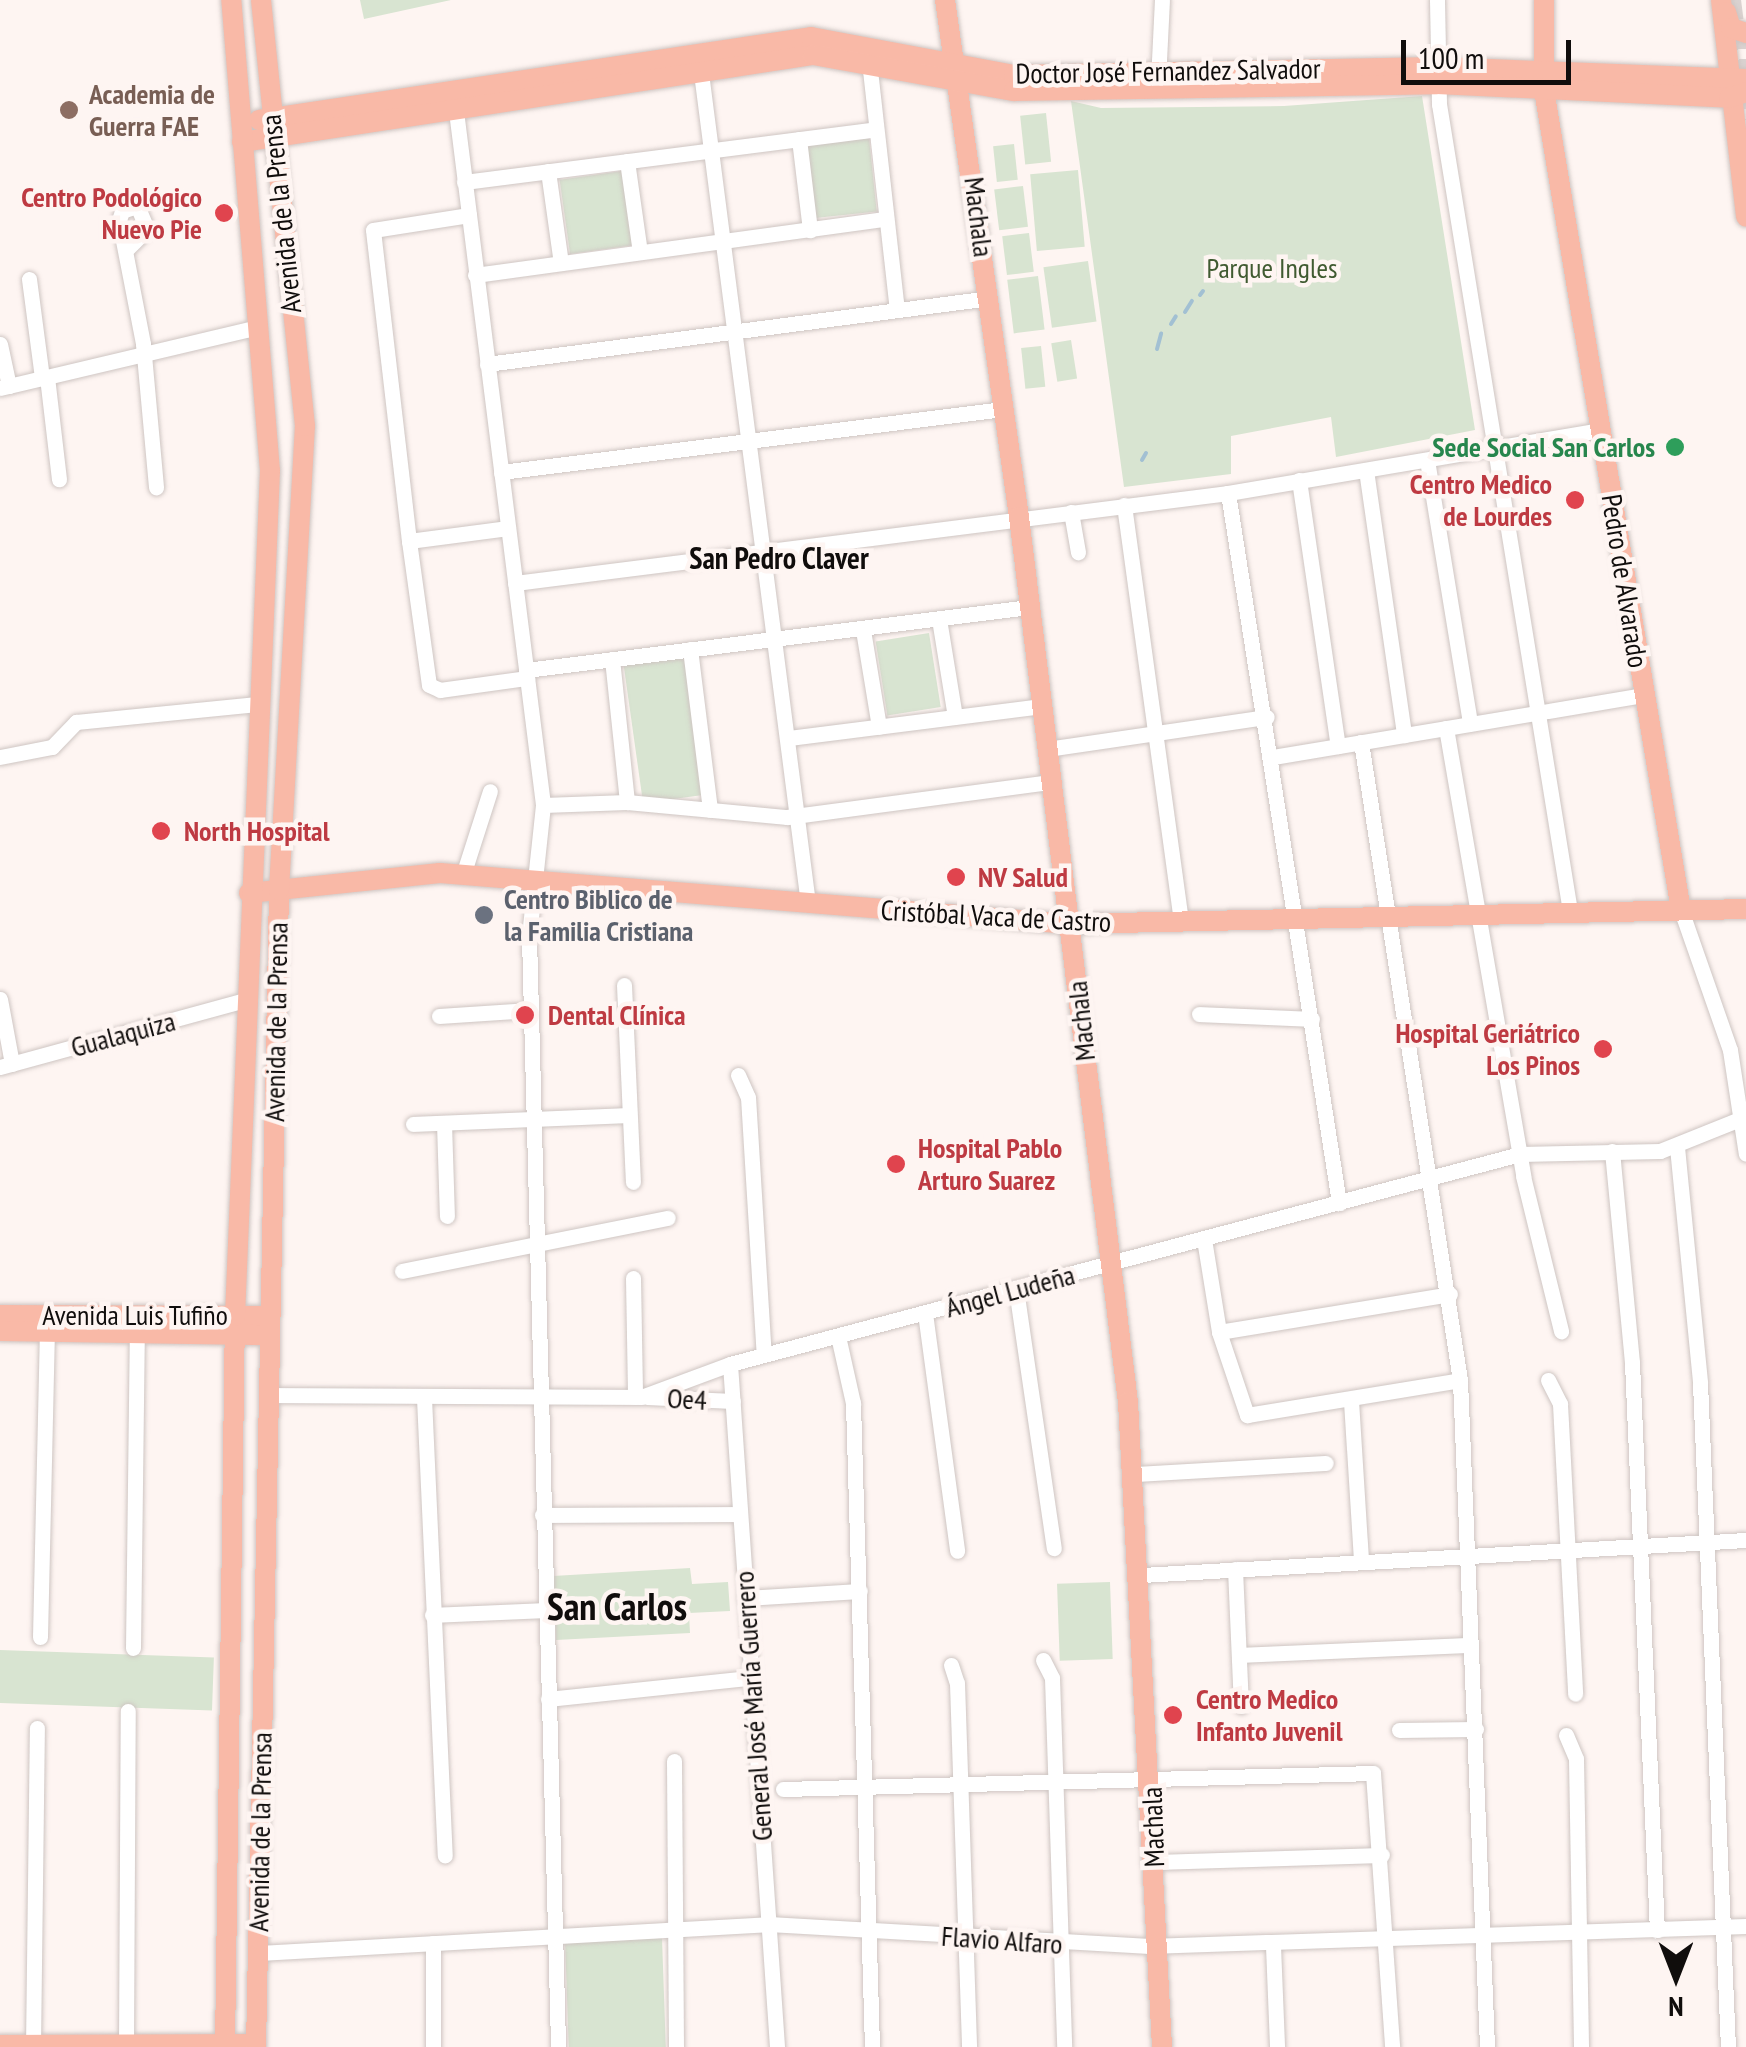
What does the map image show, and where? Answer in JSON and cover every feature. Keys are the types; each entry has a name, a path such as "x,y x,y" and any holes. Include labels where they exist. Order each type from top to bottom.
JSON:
{"main road":[{"name":"Avenida de la Prensa","path":"225,2046 235,1326 249,893 270,471 231,0"},
{"name":"Avenida de la Prensa","path":"256,2045 280,890 305,426 260,0"},
{"name":"Machala","path":"945,0 960,72 1030,607 1135,1474 1162,2047"},
{"name":"Pedro de Alvarado","path":"1544,0 1544,82 1680,910"},
{"path":"1722,0 1731,28 1746,33"},
{"path":"1722,0 1737,88 1746,217"},
{"name":"Doctor José Fernandez Salvador","path":"241,132 700,61 811,37 960,72"},
{"name":"Doctor José Fernandez Salvador","path":"700,61 813,54 1014,75 1158,79 1437,76 1737,88"},
{"name":"Cristóbal Vaca de Castro","path":"249,893 462,875 1070,924 1746,909"},
{"name":"Avenida Luis Tufiño","path":"0,1314 47,1323 269,1325"},
{"name":"Avenida Luis Tufiño","path":"0,1331 47,1323"},
{"path":"0,2045 256,2045"}],"street":[{"path":"1158,79 1162,0"},
{"path":"1437,0 1437,76 1570,911"},
{"path":"700,61 808,904"},
{"path":"869,61 897,310"},
{"path":"455,100 543,805 539,880 529,937 558,2047"},
{"path":"464,182 875,129"},
{"path":"799,139 810,230"},
{"path":"627,161 640,252"},
{"path":"548,171 561,263"},
{"path":"469,215 373,230 410,541 433,688 612,659 1030,607"},
{"path":"475,275 886,219"},
{"path":"128,248 144,354 156,487"},
{"path":"29,279 59,479"},
{"path":"487,364 990,298"},
{"path":"0,344 4,387 259,327"},
{"path":"501,472 1003,409"},
{"path":"515,583 1228,493 1600,430"},
{"path":"1428,460 1470,724"},
{"path":"1366,470 1404,735"},
{"path":"1299,480 1338,746"},
{"path":"1228,493 1267,717 1339,1203"},
{"path":"1124,505 1180,922"},
{"path":"1072,512 1078,552"},
{"path":"410,541 508,528"},
{"path":"939,619 955,717"},
{"path":"863,630 879,727"},
{"path":"690,649 710,810"},
{"path":"612,659 628,802"},
{"path":"1273,758 1644,695"},
{"path":"0,756 52,747 76,722 257,704"},
{"path":"788,738 1042,706"},
{"path":"1047,749 1267,717"},
{"path":"1446,728 1520,1154 1562,1331"},
{"path":"1361,742 1450,1294 1460,1380 1487,2047"},
{"path":"543,805 628,802 798,815 1051,782"},
{"path":"462,875 490,791"},
{"name":"Pedro de Alvarado","path":"1680,910 1730,1050 1746,1154"},
{"path":"624,984 633,1182"},
{"path":"0,999 6,1065"},
{"name":"Gualaquiza","path":"6,1065 245,1000"},
{"path":"439,1016 530,1010"},
{"path":"1199,1014 1312,1019"},
{"path":"738,1076 748,1097 764,1355"},
{"path":"413,1124 628,1115"},
{"name":"Ángel Ludeña","path":"268,1395 638,1397 730,1364 1520,1154 1677,1147 1742,1118"},
{"path":"444,1122 447,1216"},
{"path":"1677,1147 1708,1541 1728,2047"},
{"path":"1612,1152 1640,1546 1657,1930"},
{"path":"402,1272 668,1218"},
{"path":"1204,1239 1219,1332 1243,1413 1351,1401 1460,1380"},
{"path":"634,1278 638,1397"},
{"path":"1016,1289 1054,1548"},
{"path":"1219,1332 1450,1294"},
{"path":"926,1313 957,1552"},
{"path":"40,1637 47,1323"},
{"path":"133,1648 137,1324"},
{"path":"838,1336 853,1403 872,2047"},
{"name":"General José María Guerrero","path":"730,1364 777,2047"},
{"path":"1548,1380 1560,1404 1564,1550 1575,1694"},
{"name":"Oe4","path":"638,1397 733,1401"},
{"path":"424,1398 446,1856"},
{"path":"1351,1401 1360,1562"},
{"path":"1135,1474 1326,1463"},
{"path":"542,1515 740,1514"},
{"path":"1142,1575 1746,1540"},
{"path":"1235,1569 1241,1706"},
{"path":"745,1598 860,1591"},
{"path":"432,1616 546,1610"},
{"path":"1240,1655 1471,1645"},
{"path":"1043,1660 1052,1678 1064,2047"},
{"path":"951,1664 960,1784 970,2047"},
{"path":"548,1700 749,1678"},
{"path":"126,2045 128,1712"},
{"path":"33,2046 36,1728"},
{"path":"1399,1730 1476,1729"},
{"path":"1566,1736 1576,1759 1581,2047"},
{"path":"674,1761 676,2047"},
{"path":"782,1789 1370,1772 1376,1779 1392,2047"},
{"path":"1155,1862 1382,1855"},
{"name":"Flavio Alfaro","path":"258,1954 769,1924 1061,1946 1273,1946 1746,1926"},
{"path":"433,1943 433,2047"},
{"path":"1273,1946 1277,2047"}],"green space":[{"path":"360,0 451,0 364,19"},
{"name":"Parque Ingles","path":"1422,96 1475,430 1336,457 1331,417 1231,436 1231,474 1124,487 1071,101 1101,108 1284,106"},
{"path":"1046,113 1051,162 1025,164 1020,116"},
{"path":"869,138 877,212 815,218 807,144"},
{"path":"1014,144 1018,180 997,182 993,146"},
{"path":"1078,170 1085,247 1037,251 1030,174"},
{"path":"622,171 632,245 570,254 560,180"},
{"path":"1023,186 1028,227 999,230 994,190"},
{"path":"1029,233 1034,272 1007,275 1002,236"},
{"path":"1088,261 1096,321 1052,328 1043,267"},
{"path":"1038,276 1045,330 1014,333 1007,280"},
{"path":"1071,340 1077,379 1057,382 1051,343"},
{"path":"1041,346 1045,387 1025,389 1021,348"},
{"path":"929,633 941,707 887,716 876,641"},
{"path":"685,656 704,795 643,803 624,665"},
{"path":"690,1568 692,1584 728,1582 730,1611 689,1613 690,1633 556,1640 553,1576"},
{"path":"1110,1582 1113,1659 1060,1661 1057,1584"},
{"path":"0,1650 214,1657 212,1710 0,1703"},
{"path":"662,1938 666,2047 569,2047 565,1941"}],"waterway":[{"path":"1200,295 1203,291"},
{"path":"1185,312 1192,301"},
{"path":"1171,324 1176,316"},
{"path":"1157,349 1161,334"},
{"path":"1142,460 1146,453"}],"tunnel":[{"path":"1731,0 1746,120"}],"place":[{"name":"Academia de Guerra FAE","path":"69,110"},
{"name":"Centro Podológico Nuevo Pie","path":"224,213"},
{"name":"Sede Social San Carlos","path":"1675,447"},
{"name":"Centro Medico de Lourdes","path":"1575,500"},
{"name":"North Hospital","path":"161,831"},
{"name":"NV Salud","path":"956,877"},
{"name":"Centro Biblico de la Familia Cristiana","path":"484,915"},
{"name":"Dental Clínica","path":"525,1015"},
{"name":"Hospital Geriátrico Los Pinos","path":"1603,1049"},
{"name":"Hospital Pablo Arturo Suarez","path":"896,1164"},
{"name":"Centro Medico Infanto Juvenil","path":"1173,1715"}],"district":[{"name":"San Pedro Claver","path":"779,558"},
{"name":"San Carlos","path":"617,1606"}]}
